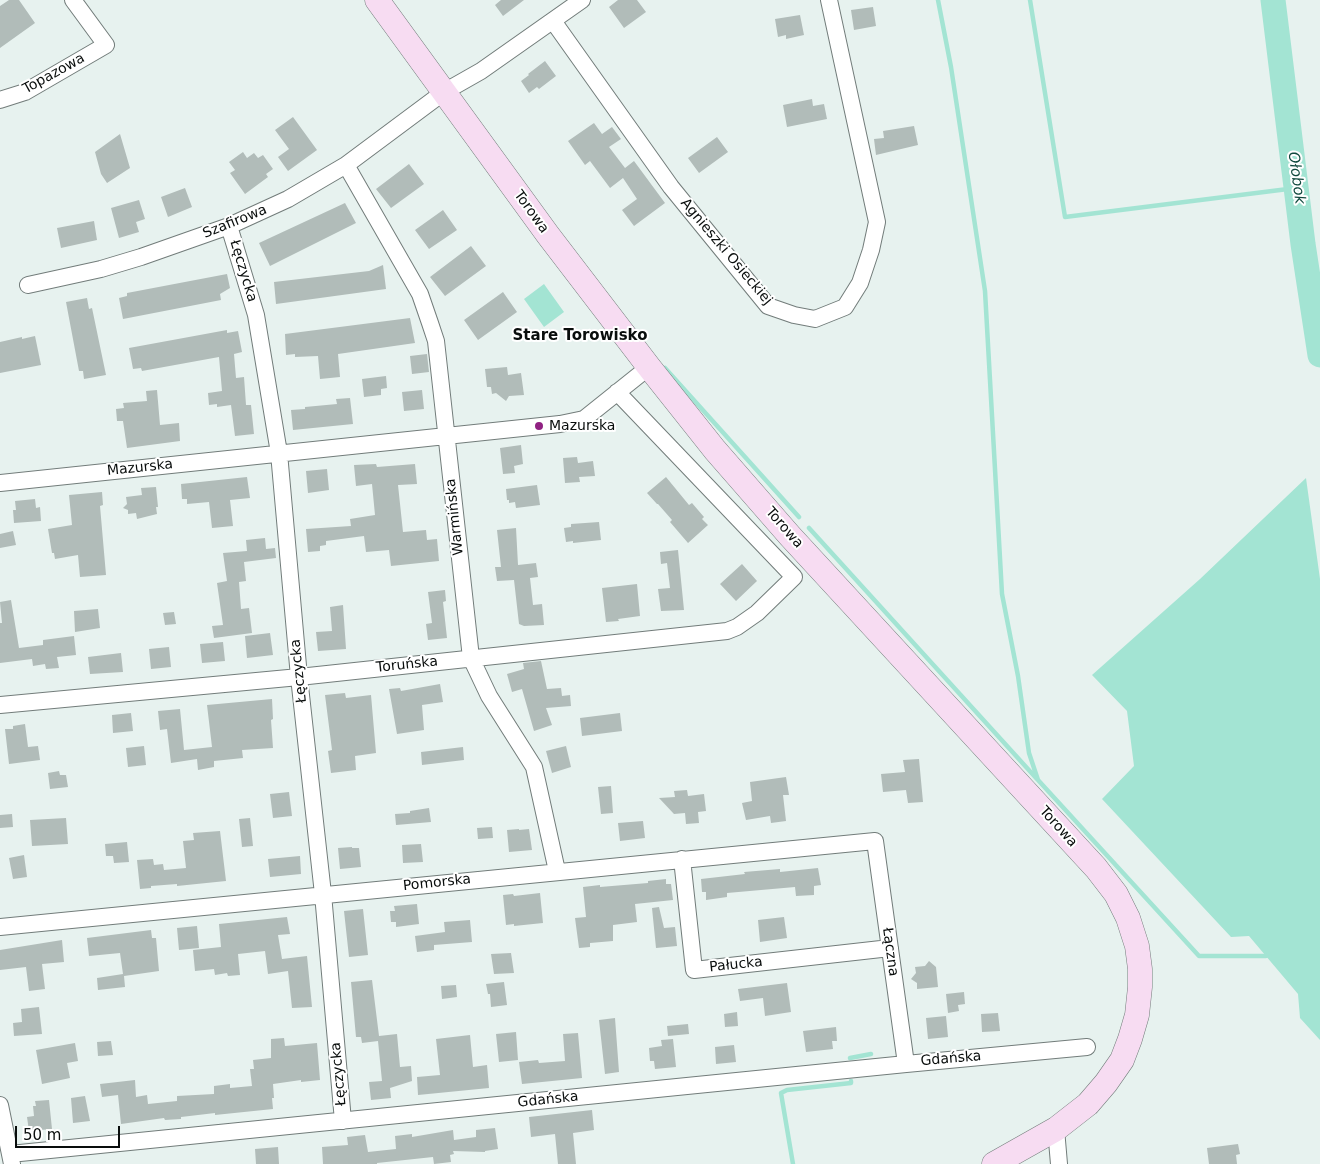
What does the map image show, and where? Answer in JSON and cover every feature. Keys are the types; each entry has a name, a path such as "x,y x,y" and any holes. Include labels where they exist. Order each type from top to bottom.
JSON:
{"street":[{"name":"Topazowa","path":"0,100 25,92 106,45 73,0"},
{"name":"Torowa","path":"377,0 548,235 715,450 790,536 1096,868 1116,894 1131,927 1137,946 1140,969 1137,1016 1122,1060 1088,1104 1056,1129 994,1164"},
{"name":"Agnieszki Osieckiej","path":"553,21 671,188 768,306 794,315 814,319 845,307 860,283 871,250 877,222 829,0"},
{"name":"Szafirowa","path":"28,286 117,264 229,226 288,199 346,165 444,92 481,71 553,21 576,2"},
{"name":"Warmińska","path":"346,165 420,294 436,341 471,658 489,696 534,767 557,871"},
{"name":"Łęczycka","path":"229,226 256,315 279,453 323,894 343,1121"},
{"name":"Mazurska","path":"0,483 560,424 584,419 649,367"},
{"name":"Toruńska","path":"0,705 300,677 727,631 737,627 757,613 794,577 617,392"},
{"name":"Pomorska","path":"0,927 875,841"},
{"name":"Łączna","path":"875,841 906,1064"},
{"name":"Pałucka","path":"682,859 694,970 890,948"},
{"name":"Gdańska","path":"11,1159 343,1121 1087,1047"},
{"path":"0,1105 11,1159"},
{"path":"1056,1129 1059,1164"}],"shaded area":[{"path":"544,284 564,312 544,327 524,299"},
{"path":"1306,478 1320,579 1320,1040 1300,1018 1298,994 1249,936 1231,937 1102,799 1134,766 1127,711 1092,675 1200,579"}],"building":[{"path":"9,0 19,0 35,23 0,48 0,6"},
{"path":"501,0 524,0 503,16 495,5"},
{"path":"618,0 637,0 646,12 624,28 609,7"},
{"path":"873,7 876,26 854,30 851,10"},
{"path":"800,15 804,35 786,39 786,35 778,37 775,19"},
{"path":"545,61 556,76 539,89 537,87 529,93 521,81"},
{"path":"812,99 813,106 824,104 827,119 787,127 783,105"},
{"path":"293,117 317,150 288,171 278,157 289,149 275,130"},
{"path":"594,123 602,134 612,127 621,139 609,147 625,168 634,161 665,203 634,226 622,210 637,199 623,178 610,188 590,161 585,165 568,141"},
{"path":"914,126 918,145 876,155 874,139 884,138 883,131"},
{"path":"120,134 130,168 107,183 101,174 95,152"},
{"path":"717,137 728,152 699,173 688,158"},
{"path":"243,152 247,158 254,153 258,158 263,155 273,169 266,174 268,177 245,194 230,173 235,170 229,162"},
{"path":"409,164 424,184 391,208 376,189"},
{"path":"185,188 192,207 168,217 161,197"},
{"path":"139,200 145,219 136,222 139,232 119,238 111,208"},
{"path":"345,203 356,223 270,266 259,243"},
{"path":"443,210 457,230 429,249 415,230"},
{"path":"94,221 97,240 61,248 57,228"},
{"path":"471,246 486,266 445,296 430,277"},
{"path":"383,265 386,289 276,304 274,282 369,271"},
{"path":"227,274 230,288 220,294 221,300 123,319 119,298 127,296 127,293"},
{"path":"503,292 517,312 478,340 464,320"},
{"path":"87,298 89,309 92,308 106,375 84,379 83,371 79,371 66,302"},
{"path":"410,318 415,343 338,354 340,377 320,379 318,356 295,357 295,354 286,355 285,334"},
{"path":"227,330 227,333 238,331 242,352 234,354 236,378 244,377 246,405 251,405 254,434 235,436 231,405 217,407 217,404 209,405 208,393 222,391 219,357 142,371 141,368 133,369 129,348"},
{"path":"35,336 41,365 0,373 0,342"},
{"path":"427,354 429,372 412,374 410,356"},
{"path":"507,367 508,375 521,373 524,395 509,396 506,401 496,393 492,394 491,387 487,387 485,369"},
{"path":"386,376 387,388 381,389 381,395 364,397 362,379"},
{"path":"157,390 160,425 179,423 180,441 127,448 123,421 117,421 116,409 124,408 123,403 147,401 146,391"},
{"path":"422,390 424,409 404,411 402,392"},
{"path":"350,398 353,424 293,430 291,410 337,404 336,399"},
{"path":"521,445 523,464 514,466 515,473 503,474 500,448"},
{"path":"577,457 578,463 593,461 595,476 579,477 580,482 565,483 563,458"},
{"path":"376,464 377,467 415,464 417,484 398,485 403,532 426,530 427,540 437,539 439,561 391,566 389,550 366,552 364,536 326,541 326,545 320,546 320,551 308,552 306,529 351,526 350,519 375,515 372,484 356,486 354,465"},
{"path":"327,469 329,490 308,493 306,471"},
{"path":"247,477 250,498 230,500 233,526 212,528 209,502 187,504 187,499 182,499 181,484"},
{"path":"666,477 689,505 692,503 708,525 688,543 670,522 672,520 647,493"},
{"path":"537,485 540,505 516,508 515,502 509,503 509,500 507,500 506,489"},
{"path":"156,487 157,514 137,519 136,513 128,514 128,510 123,508 127,504 126,497 142,495 141,488"},
{"path":"102,492 103,505 100,506 106,575 80,577 78,555 55,559 54,553 52,553 48,529 72,525 69,495"},
{"path":"35,499 36,508 40,507 41,521 14,523 13,510 16,510 15,501"},
{"path":"599,522 601,540 566,542 564,528 571,527 571,524"},
{"path":"516,528 518,565 536,563 538,577 530,578 533,605 542,604 544,625 524,626 519,624 514,580 497,581 495,567 501,567 497,530"},
{"path":"13,531 16,545 0,548 0,534"},
{"path":"265,538 266,549 275,548 276,558 244,562 246,581 239,582 241,609 249,608 252,633 214,638 212,626 223,625 217,583 227,581 223,553 247,551 246,540"},
{"path":"678,550 684,610 661,611 658,589 670,588 667,563 661,564 660,552"},
{"path":"742,564 757,581 736,601 720,584"},
{"path":"637,584 640,616 606,622 602,588"},
{"path":"445,590 446,601 443,602 447,638 428,640 426,624 432,623 428,592"},
{"path":"11,600 19,648 43,645 43,640 74,636 76,655 57,657 59,668 46,669 45,664 33,666 32,659 0,663 0,623 2,623 0,602"},
{"path":"343,605 346,649 318,651 316,632 332,631 330,607"},
{"path":"98,609 100,628 75,632 74,611"},
{"path":"174,612 176,624 165,625 163,613"},
{"path":"270,633 273,655 247,658 245,636"},
{"path":"223,642 225,661 202,663 200,644"},
{"path":"169,647 171,667 151,669 149,649"},
{"path":"121,653 123,672 90,674 88,657"},
{"path":"541,661 547,689 561,688 562,696 570,695 571,706 546,708 552,725 534,731 522,689 512,692 507,674 524,669 523,663"},
{"path":"440,684 443,702 422,705 424,730 397,734 389,689 400,688 401,691"},
{"path":"345,693 346,698 371,695 376,753 355,756 356,770 331,773 328,751 332,750 325,695"},
{"path":"272,699 273,748 242,750 243,758 214,761 214,767 198,770 197,759 171,763 167,729 160,730 158,711 180,709 184,750 212,747 207,705"},
{"path":"131,713 133,731 113,733 112,715"},
{"path":"620,713 622,731 582,736 580,718"},
{"path":"25,724 28,747 38,746 40,760 9,764 5,729 13,729 13,726"},
{"path":"144,746 146,765 128,767 126,748"},
{"path":"566,746 571,767 552,773 546,751"},
{"path":"463,747 464,760 422,765 421,752"},
{"path":"919,759 923,802 908,803 906,790 883,792 881,774 905,772 903,760"},
{"path":"59,771 60,775 66,775 68,787 50,789 48,773"},
{"path":"786,777 789,795 783,795 786,821 771,823 770,816 746,820 742,803 752,801 750,782"},
{"path":"611,786 613,813 601,814 598,787"},
{"path":"687,790 688,796 704,794 706,811 698,812 699,823 686,824 685,813 674,814 659,798 675,797 674,791"},
{"path":"289,792 292,816 273,818 270,794"},
{"path":"429,808 431,822 396,825 395,814 410,813 410,811"},
{"path":"12,814 13,827 0,828 0,815"},
{"path":"66,818 68,844 32,846 30,820"},
{"path":"250,818 253,846 242,847 239,819"},
{"path":"643,821 645,838 620,841 618,823"},
{"path":"492,827 493,838 478,839 477,828"},
{"path":"529,829 532,850 509,852 507,830"},
{"path":"220,831 226,881 177,886 177,884 151,886 151,888 140,889 137,860 153,859 154,865 163,864 164,870 186,868 183,841 194,840 193,833"},
{"path":"127,842 129,862 114,863 113,856 106,856 105,844"},
{"path":"421,844 423,862 403,863 402,845"},
{"path":"338,848 359,848 361,867 340,869"},
{"path":"24,855 27,877 13,879 9,858"},
{"path":"300,856 301,874 270,877 268,859"},
{"path":"818,868 821,885 814,886 814,895 796,896 795,887 727,893 727,897 706,900 706,892 702,892 701,879 745,874 744,872 780,869 780,872"},
{"path":"666,879 666,884 671,884 673,900 635,904 637,922 613,925 613,941 590,943 590,947 579,948 575,918 586,917 583,887 648,883 648,881"},
{"path":"540,893 543,923 506,925 503,895 513,894 514,896"},
{"path":"417,904 419,924 396,927 396,922 391,922 390,911 395,911 394,906"},
{"path":"659,907 664,928 675,927 677,946 656,948 652,908"},
{"path":"363,909 368,955 349,957 344,911"},
{"path":"287,917 290,934 278,935 282,959 307,956 312,1007 292,1008 288,971 268,974 265,951 238,954 240,975 228,976 227,973 215,975 214,969 195,971 193,950 221,947 219,924"},
{"path":"784,917 787,938 760,942 758,920"},
{"path":"470,920 472,942 434,945 434,950 417,952 415,936 445,932 444,922"},
{"path":"197,926 199,948 179,950 177,928"},
{"path":"151,930 152,938 156,938 159,971 124,976 125,987 98,990 97,978 123,974 120,953 89,956 87,938"},
{"path":"62,940 64,962 42,964 45,989 29,991 26,967 0,970 0,950"},
{"path":"511,953 514,973 494,974 491,954"},
{"path":"929,961 936,967 938,987 917,989 917,983 911,979 916,973 915,967 925,966"},
{"path":"372,980 379,1036 397,1034 400,1067 411,1066 412,1081 390,1088 391,1098 371,1100 369,1082 382,1081 378,1041 362,1043 361,1037 356,1037 351,982"},
{"path":"504,982 507,1005 491,1007 490,994 488,994 486,984"},
{"path":"787,983 791,1012 765,1016 763,998 740,1001 738,989"},
{"path":"456,985 457,997 442,999 441,986"},
{"path":"964,992 965,1004 958,1005 959,1011 948,1013 946,994"},
{"path":"39,1007 42,1034 14,1036 13,1023 22,1022 21,1009"},
{"path":"737,1012 738,1026 725,1027 724,1014"},
{"path":"998,1013 1000,1031 982,1032 981,1014"},
{"path":"946,1016 948,1037 928,1039 926,1018"},
{"path":"615,1018 619,1072 605,1074 599,1020"},
{"path":"688,1024 689,1034 668,1036 667,1026"},
{"path":"836,1027 837,1041 832,1041 833,1049 806,1052 803,1031"},
{"path":"516,1032 518,1060 499,1062 496,1034"},
{"path":"578,1033 582,1078 522,1084 519,1062 538,1060 539,1063 565,1061 563,1034"},
{"path":"470,1035 473,1067 487,1065 489,1088 418,1095 417,1077 440,1075 436,1039"},
{"path":"284,1038 285,1046 317,1043 320,1080 301,1082 301,1080 273,1084 273,1109 215,1115 215,1113 181,1117 181,1119 165,1120 164,1118 121,1124 118,1095 102,1097 100,1084 135,1080 136,1097 147,1095 148,1104 177,1101 177,1096 214,1094 214,1086 230,1084 230,1088 252,1086 250,1069 254,1069 253,1060 271,1058 271,1039"},
{"path":"673,1039 676,1067 655,1069 654,1061 650,1061 649,1048 662,1046 661,1040"},
{"path":"111,1041 113,1055 98,1056 97,1042"},
{"path":"75,1043 78,1061 67,1063 70,1078 42,1084 36,1050"},
{"path":"734,1045 736,1062 716,1064 715,1047"},
{"path":"85,1096 90,1121 73,1123 71,1098"},
{"path":"49,1100 52,1129 29,1131 27,1117 34,1116 33,1106 36,1106 35,1101"},
{"path":"592,1110 594,1130 573,1133 576,1164 558,1164 555,1134 531,1137 529,1117"},
{"path":"495,1128 498,1149 485,1152 453,1151 454,1154 450,1155 451,1162 434,1164 433,1157 377,1164 323,1164 322,1147 348,1145 347,1137 365,1135 368,1152 396,1149 395,1136 412,1134 412,1137 453,1130 454,1140 476,1137 476,1130"},
{"path":"1238,1144 1240,1154 1236,1155 1237,1164 1209,1164 1207,1148"},
{"path":"278,1147 279,1164 256,1164 255,1149"}],"waterway":[{"path":"938,0 951,67 985,291 1002,594 1018,676 1029,753 1038,780 1199,956 1266,956"},
{"path":"1030,0 1065,217 1296,188"},
{"name":"Ołobok","path":"1273,0 1303,244 1320,355"},
{"path":"665,368 799,517"},
{"path":"809,528 1037,779"},
{"path":"850,1058 871,1054"},
{"path":"793,1164 781,1093 787,1090 851,1083 851,1081"}],"place":[{"name":"Mazurska","path":"539,426"}],"district":[{"name":"Stare Torowisko","path":"580,336"}]}
